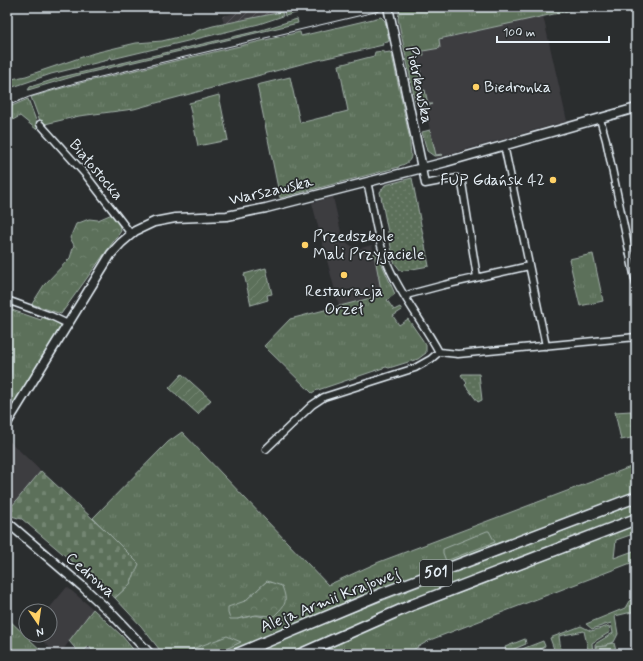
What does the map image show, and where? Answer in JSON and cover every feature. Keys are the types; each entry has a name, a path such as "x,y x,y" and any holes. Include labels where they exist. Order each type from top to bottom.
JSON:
{"main road":[{"name":"Aleja Armii Krajowej","path":"237,654 374,597 636,497"},
{"name":"501","path":"301,654 412,605 636,519"}],"street":[{"name":"Piotrkowska","path":"388,7 422,168"},
{"name":"Warszawska","path":"7,423 111,254 131,234 147,224 175,218 211,218 239,214 422,168 636,108"},
{"path":"600,119 606,140 636,284"},
{"name":"Białostocka","path":"40,124 89,179 131,234"},
{"path":"504,145 546,346"},
{"path":"422,168 425,184 457,178 462,183 477,277"},
{"path":"367,182 387,264 405,297 433,340 439,352"},
{"path":"405,297 424,290 529,266"},
{"path":"7,300 47,314 68,324"},
{"path":"266,448 312,405 324,397 415,368 431,359 439,352 458,354 636,337"},
{"name":"Cedrowa","path":"7,522 83,587 112,614 150,654"}],"shaded area":[{"path":"264,7 281,7 282,12 224,24 222,16"},
{"path":"543,16 567,121 436,158 412,46"},
{"path":"333,197 343,241 357,249 372,245 382,295 339,306 312,203"},
{"path":"7,439 41,471 7,512"},
{"path":"67,587 93,609 60,654 57,654 45,643 58,643 58,603 54,603"}],"green space":[{"path":"283,7 286,9 296,7 317,7 285,16"},
{"path":"586,7 439,39 440,48 423,51 424,55 417,57 421,75 418,75 421,91 425,90 428,104 433,104 425,107 424,104 416,105 398,19 400,8"},
{"path":"282,12 283,16 259,24 112,59 111,57 108,58 108,60 51,74 7,89 7,80 26,76 94,53 136,43 162,41 191,34 213,26"},
{"path":"381,17 385,21 389,40 388,42 382,43 383,45 305,63 134,109 79,116 45,124 40,121 31,97 76,84 300,32 301,36"},
{"path":"297,19 298,23 75,76 28,90 30,87 62,77 258,31"},
{"path":"384,51 384,53 390,52 392,55 410,140 411,156 408,162 399,167 280,198 257,85 290,77 300,123 348,111 339,65 374,56 375,52"},
{"path":"219,95 228,140 198,146 189,103"},
{"path":"28,99 39,126 36,129 20,116 7,123 7,108"},
{"path":"430,130 436,155 443,155 434,156 427,151 422,132"},
{"path":"412,178 429,266 401,271 394,262 380,192 385,185"},
{"path":"112,214 119,224 121,231 61,314 32,304 44,285 70,258 74,245 70,238 76,224 89,219 98,220"},
{"path":"374,253 376,253 381,262 395,294 387,300 394,310 400,307 402,310 393,316 399,325 408,319 426,345 426,353 418,359 389,368 386,367 312,393 264,346 290,319 382,295"},
{"path":"593,254 603,301 580,306 569,259"},
{"path":"266,268 272,294 267,295 268,300 251,305 244,274"},
{"path":"7,304 13,306 12,310 41,320 43,316 62,326 7,415"},
{"path":"182,374 211,400 198,414 169,388"},
{"path":"479,374 482,400 478,402 465,385 467,383 461,375"},
{"path":"631,411 636,437 621,440 615,412"},
{"path":"182,432 328,585 379,562 636,465 636,491 358,597 224,654 215,654 241,642 195,648 184,654 163,654 141,626 115,598 130,584 138,564 93,518 168,442","holes":["267,581 263,617 256,615 237,619 245,601"]},
{"path":"41,471 105,530 139,564 130,584 115,598 22,519 11,516 7,512"},
{"path":"636,503 636,514 422,596 291,654 252,654 306,630"},
{"path":"636,525 636,533 616,540 614,558 636,550 636,561 430,640 406,654 315,654 390,620"},
{"path":"489,531 495,542 446,561 443,549"},
{"path":"267,581 282,586 285,596 285,603 278,612 274,616 256,615 230,619 228,607 245,601"},
{"path":"636,598 636,611 615,616 618,634 614,642 607,644 606,646 595,647 595,644 613,633 611,623 592,629 586,624 625,608 629,601"},
{"path":"93,609 122,636 137,654 95,654 89,646 80,654 69,641"},
{"path":"7,618 18,628 18,643 33,643 45,654 7,654"},
{"path":"581,626 591,631 609,626 610,632 592,643 593,654 589,654 584,631 559,636 561,650 555,652 550,638"},
{"path":"227,636 241,642 215,654 184,654 195,648"},
{"path":"525,639 526,644 507,652 505,647"},
{"path":"543,641 545,646 540,649 543,654 509,654"},
{"path":"614,643 617,654 596,654 595,647 606,646 607,644"}],"water":[{"path":"7,321 9,324 11,372 7,389"}],"tram line":[{"path":"7,106 29,97 75,83 396,7"}],"place":[{"name":"Biedronka","path":"476,87"},
{"name":"FUP Gdańsk 42","path":"553,180"},
{"name":"Przedszkole Mali Przyjaciele","path":"305,245"},
{"name":"Restauracja Orzeł","path":"344,275"}]}
